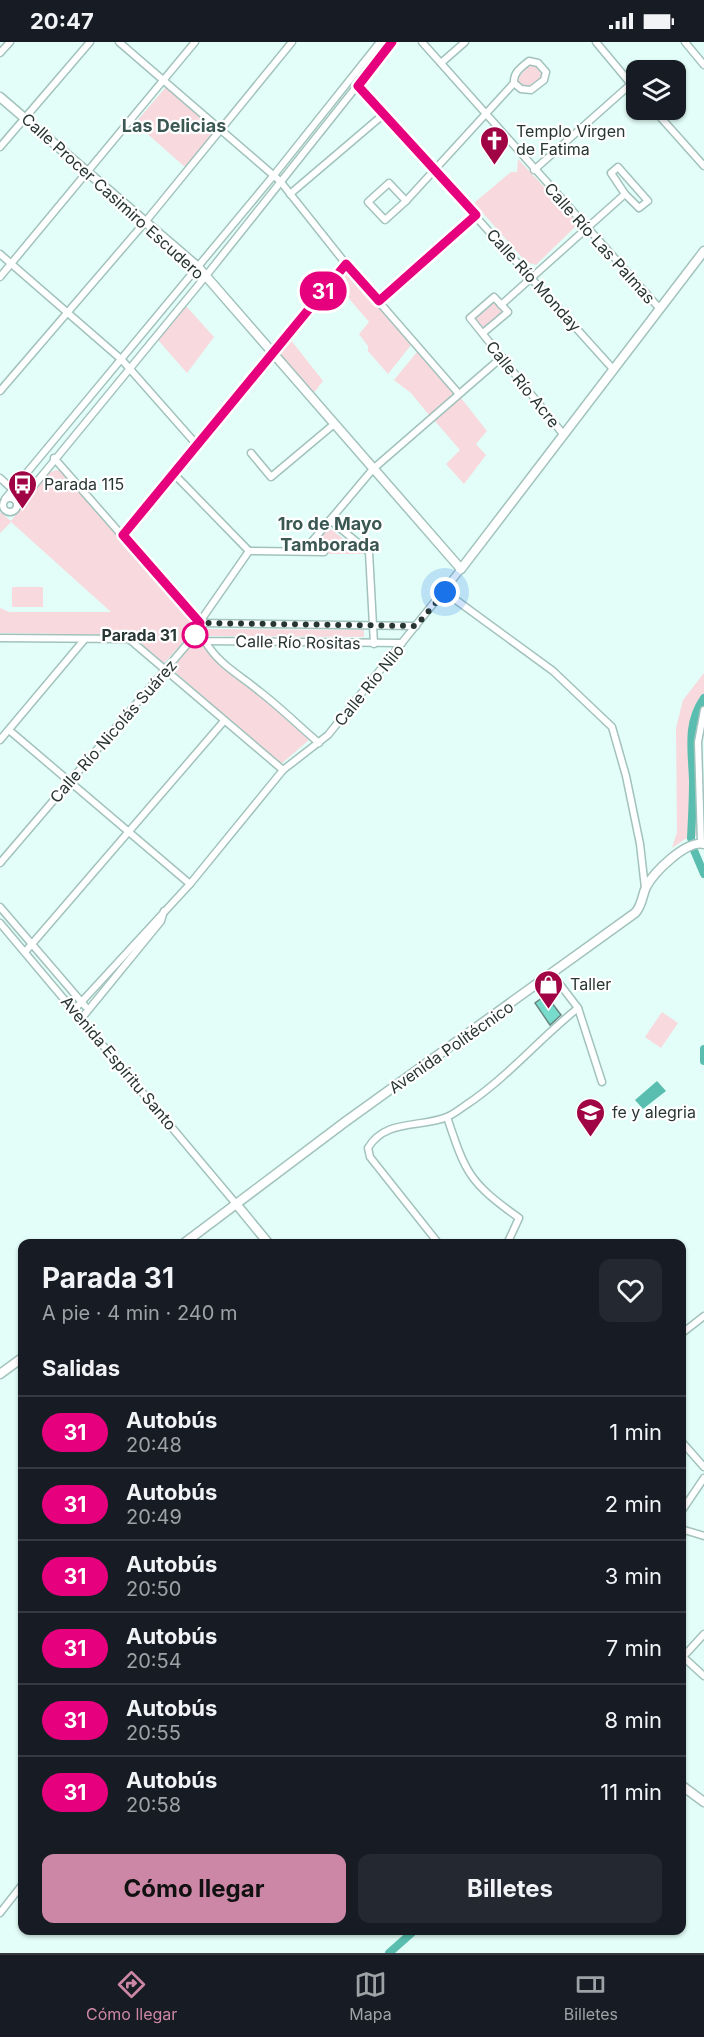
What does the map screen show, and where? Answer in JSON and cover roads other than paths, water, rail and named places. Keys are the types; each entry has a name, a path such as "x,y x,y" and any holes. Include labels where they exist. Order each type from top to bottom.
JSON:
{"main road":[{"name":"Calle Procer Casimiro Escudero","path":"0,97 198,267 333,425 461,569"},
{"name":"Calle Río Nilo","path":"461,569 704,251"},
{"name":"Avenida Politécnico","path":"190,1239 345,1122 635,913 639,909 645,889 657,873 687,846 701,844"},
{"path":"237,1205 265,1239"},
{"path":"0,1374 18,1361"},
{"path":"686,1789 704,1802"}],"street":[{"path":"0,53 10,42"},
{"path":"0,147 90,42"},
{"path":"119,42 280,181 346,264 459,394"},
{"path":"0,277 195,42"},
{"path":"0,391 146,221 292,42"},
{"path":"3,502 274,175 380,42"},
{"path":"3,502 5,511 14,511 21,497 205,277 392,42"},
{"name":"Calle Río Las Palmas","path":"422,42 660,309"},
{"path":"441,63 465,42"},
{"path":"596,42 626,78"},
{"path":"685,42 704,65"},
{"path":"406,201 389,183 368,202 385,220 406,201 514,83 514,75 529,61 538,63 546,72 544,80 531,90 521,89 514,83"},
{"name":"Calle Río Monday","path":"358,86 613,369"},
{"path":"534,170 626,94"},
{"path":"290,195 384,114"},
{"path":"663,120 704,166"},
{"path":"618,167 648,201 639,208 624,194 611,173 618,167"},
{"path":"501,305 588,229 624,194"},
{"path":"379,301 476,215"},
{"path":"0,254 122,360 197,445"},
{"path":"123,535 346,264"},
{"path":"494,297 508,312 483,333 470,318 494,297"},
{"name":"Calle Río Acre","path":"483,333 563,434"},
{"path":"304,551 373,469 502,357"},
{"path":"251,453 271,477 333,425"},
{"path":"54,458 200,623"},
{"path":"174,474 249,551 324,552"},
{"path":"0,478 21,497"},
{"path":"3,502 12,498 17,506"},
{"path":"330,520 369,552 374,644"},
{"name":"Calle Río Nicolás Suárez","path":"0,863 195,635 200,623 249,551"},
{"name":"Calle Río Nilo","path":"74,1010 83,1003 189,884 282,770 319,743 445,592 461,569"},
{"path":"445,592 552,671 608,721 616,737 626,776 640,844 645,889"},
{"name":"Calle Río Rositas","path":"200,623 416,626"},
{"name":"Calle Río Rositas","path":"195,635 205,641 402,643"},
{"path":"0,638 129,639 282,770"},
{"path":"0,740 84,640"},
{"path":"205,641 226,667 259,690 319,743"},
{"path":"701,844 698,742 704,710"},
{"path":"25,952 224,721"},
{"path":"9,730 189,884"},
{"name":"Avenida Espíritu Santo","path":"0,907 89,1011"},
{"path":"81,1019 161,921 164,910"},
{"name":"Avenida Espíritu Santo","path":"0,923 237,1205"},
{"path":"552,974 578,1008 602,1082"},
{"path":"436,1239 370,1156 368,1148 383,1133 398,1127 447,1117 489,1090 550,1031 578,1008"},
{"path":"447,1117 470,1176 491,1198 519,1218 509,1239"},
{"path":"686,1330 704,1316"},
{"path":"686,1447 704,1467"},
{"path":"686,1505 704,1478"},
{"path":"686,1531 704,1536"},
{"path":"686,1652 704,1634"},
{"path":"686,1660 704,1676"},
{"path":"0,1913 18,1890"}],"waterway":[{"path":"691,838 693,781 691,738 698,708 704,698"},
{"path":"693,848 704,874"},
{"path":"704,1049 704,1061"},
{"path":"389,1953 409,1935"}],"place":[{"name":"Templo Virgen de Fatima","path":"495,166"},
{"name":"Parada 115","path":"23,510"},
{"name":"Parada 31","path":"195,635"},
{"name":"Taller","path":"549,1010"},
{"name":"fe y alegria","path":"591,1138"}],"district":[{"name":"Las Delicias","path":"174,125"},
{"name":"1ro de Mayo Tamborada","path":"330,533"}]}
